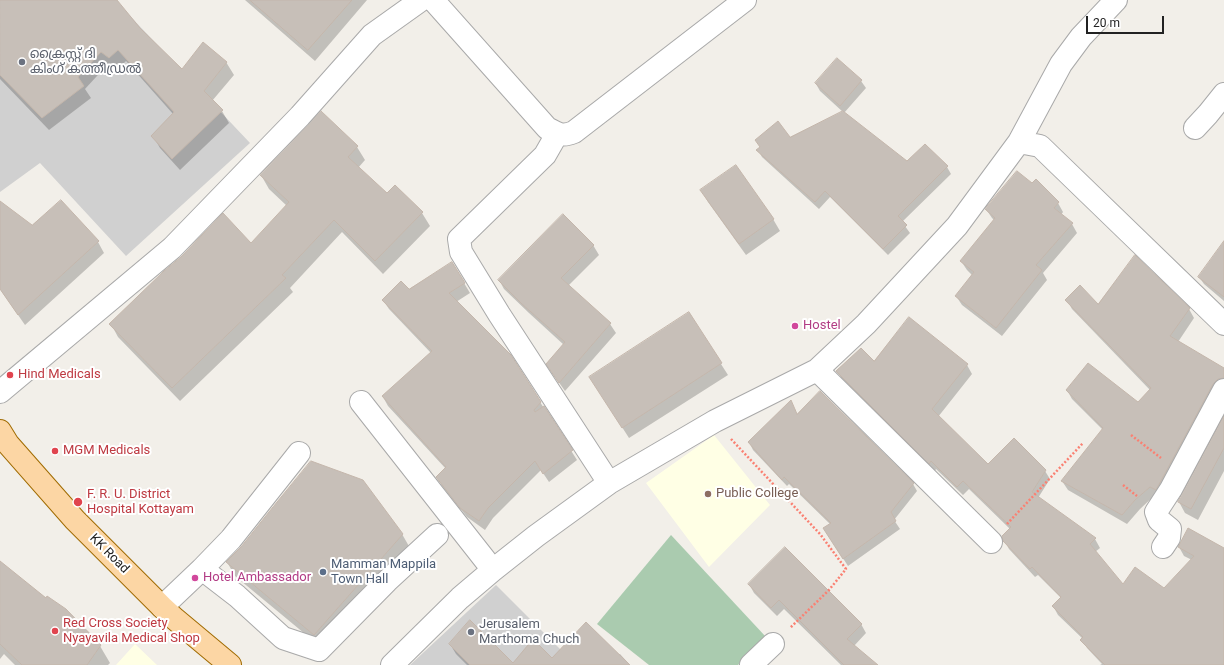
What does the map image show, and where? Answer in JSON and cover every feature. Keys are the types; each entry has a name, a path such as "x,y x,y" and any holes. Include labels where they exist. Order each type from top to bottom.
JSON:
{"main road":[{"name":"KK Road","path":"0,431 8,444 75,520 162,607 230,665"}],"street":[{"path":"0,392 172,248 300,116 372,35 421,0"},
{"path":"434,0 547,128 557,134 567,135 574,132 745,0"},
{"path":"392,665 460,598 492,570 609,483 715,421 817,370 866,324 957,226 1019,142 1061,64 1082,37 1116,0"},
{"path":"1195,128 1224,94"},
{"path":"557,134 545,155 459,239 461,252 488,296 609,483"},
{"path":"1019,142 1040,146 1224,324"},
{"path":"817,370 991,542"},
{"path":"1163,547 1169,538 1170,529 1159,520 1156,512 1180,473 1224,390"},
{"path":"361,402 492,570"},
{"path":"162,607 231,539 299,453"},
{"path":"202,569 237,596 283,638 313,658 387,581 437,535"},
{"path":"751,665 773,644"}],"path":[{"path":"715,421 820,534 846,569 829,590 810,609"},
{"path":"1131,435 1180,473"},
{"path":"991,542 1083,443"}],"shaded area":[{"path":"0,0 115,0 250,143 126,256 40,163 0,192"},
{"name":"Public College","path":"714,435 770,505 709,567 646,483"},
{"path":"671,535 766,637 738,665 649,665 597,624"},
{"path":"496,585 576,665 410,665"},
{"path":"135,644 157,665 116,665"}],"building":[{"path":"0,0 117,0 140,28 182,69 203,42 227,62 204,91 223,110 172,159 151,136 174,112 118,50 109,58 101,52 78,77 84,86 42,118 0,75"},
{"path":"250,0 352,0 308,50"},
{"path":"837,58 862,80 840,106 815,83"},
{"path":"321,111 358,146 348,157 387,193 395,185 423,212 375,261 334,220 282,275 286,278 172,388 109,324 164,271 181,257 223,213 251,243 289,202 260,175"},
{"path":"843,111 907,161 925,144 948,166 898,216 907,225 883,249 825,191 815,202 756,150 760,147 755,140 778,121 790,137"},
{"path":"736,165 774,219 739,244 700,190"},
{"path":"1017,171 1032,183 1036,179 1059,202 1054,208 1073,223 1036,265 1042,270 996,328 955,296 974,272 960,261 995,218 985,209"},
{"path":"61,200 99,241 18,315 0,289 0,201 32,225"},
{"path":"563,214 594,245 561,278 611,323 559,383 546,364 565,342 522,304 498,280"},
{"path":"1224,241 1224,297 1198,277"},
{"path":"1135,255 1190,308 1170,336 1224,368 1224,378 1218,379 1213,384 1156,490 1150,487 1135,500 1122,515 1061,481 1103,428 1066,390 1088,363 1138,402 1151,388 1065,300 1080,285 1098,304"},
{"path":"452,262 465,283 449,293 511,355 541,402 534,410 535,412 544,406 573,450 543,474 535,461 488,508 479,521 460,508 436,477 446,467 382,396 432,351 382,300 401,281 409,289"},
{"path":"689,312 722,363 622,428 589,377"},
{"path":"909,317 968,364 932,409 988,464 1014,438 1046,470 1032,492 1096,538 1090,544 1123,584 1135,567 1164,588 1194,556 1178,547 1188,528 1224,548 1224,665 1105,665 1080,640 1083,637 1052,606 1061,597 1032,567 1030,569 1003,541 1002,536 1011,527 963,481 957,487 931,461 929,464 836,371 861,348 874,361"},
{"path":"820,391 914,483 891,512 896,521 843,559 823,528 831,523 784,477 782,480 748,442 791,400 797,414"},
{"path":"1224,416 1224,448 1191,509 1178,502"},
{"path":"311,461 363,480 403,534 314,635 226,562 241,547"},
{"path":"785,547 862,624 847,639 878,665 844,665 779,600 771,608 748,584"},
{"name":"Red Cross Society Nyayavila Medical Shop","path":"0,561 46,598 47,596 66,609 101,645 87,665 22,665 0,644"},
{"path":"470,620 513,663 533,639 552,658 586,622 630,665 470,665 449,644"}],"place":[{"name":"ക്രൈസ്റ്റ് ദി കിംഗ് കത്തീഡ്രൽ","path":"22,62"},
{"name":"Hostel","path":"795,326"},
{"name":"Hind Medicals","path":"10,375"},
{"name":"MGM Medicals","path":"55,451"},
{"name":"Public College","path":"708,494"},
{"name":"F. R. U. District Hospital Kottayam","path":"78,502"},
{"name":"Mamman Mappila Town Hall","path":"323,572"},
{"name":"Hotel Ambassador","path":"195,578"},
{"name":"Red Cross Society Nyayavila Medical Shop","path":"55,631"},
{"name":"Jerusalem Marthoma Chuch","path":"471,632"}]}
